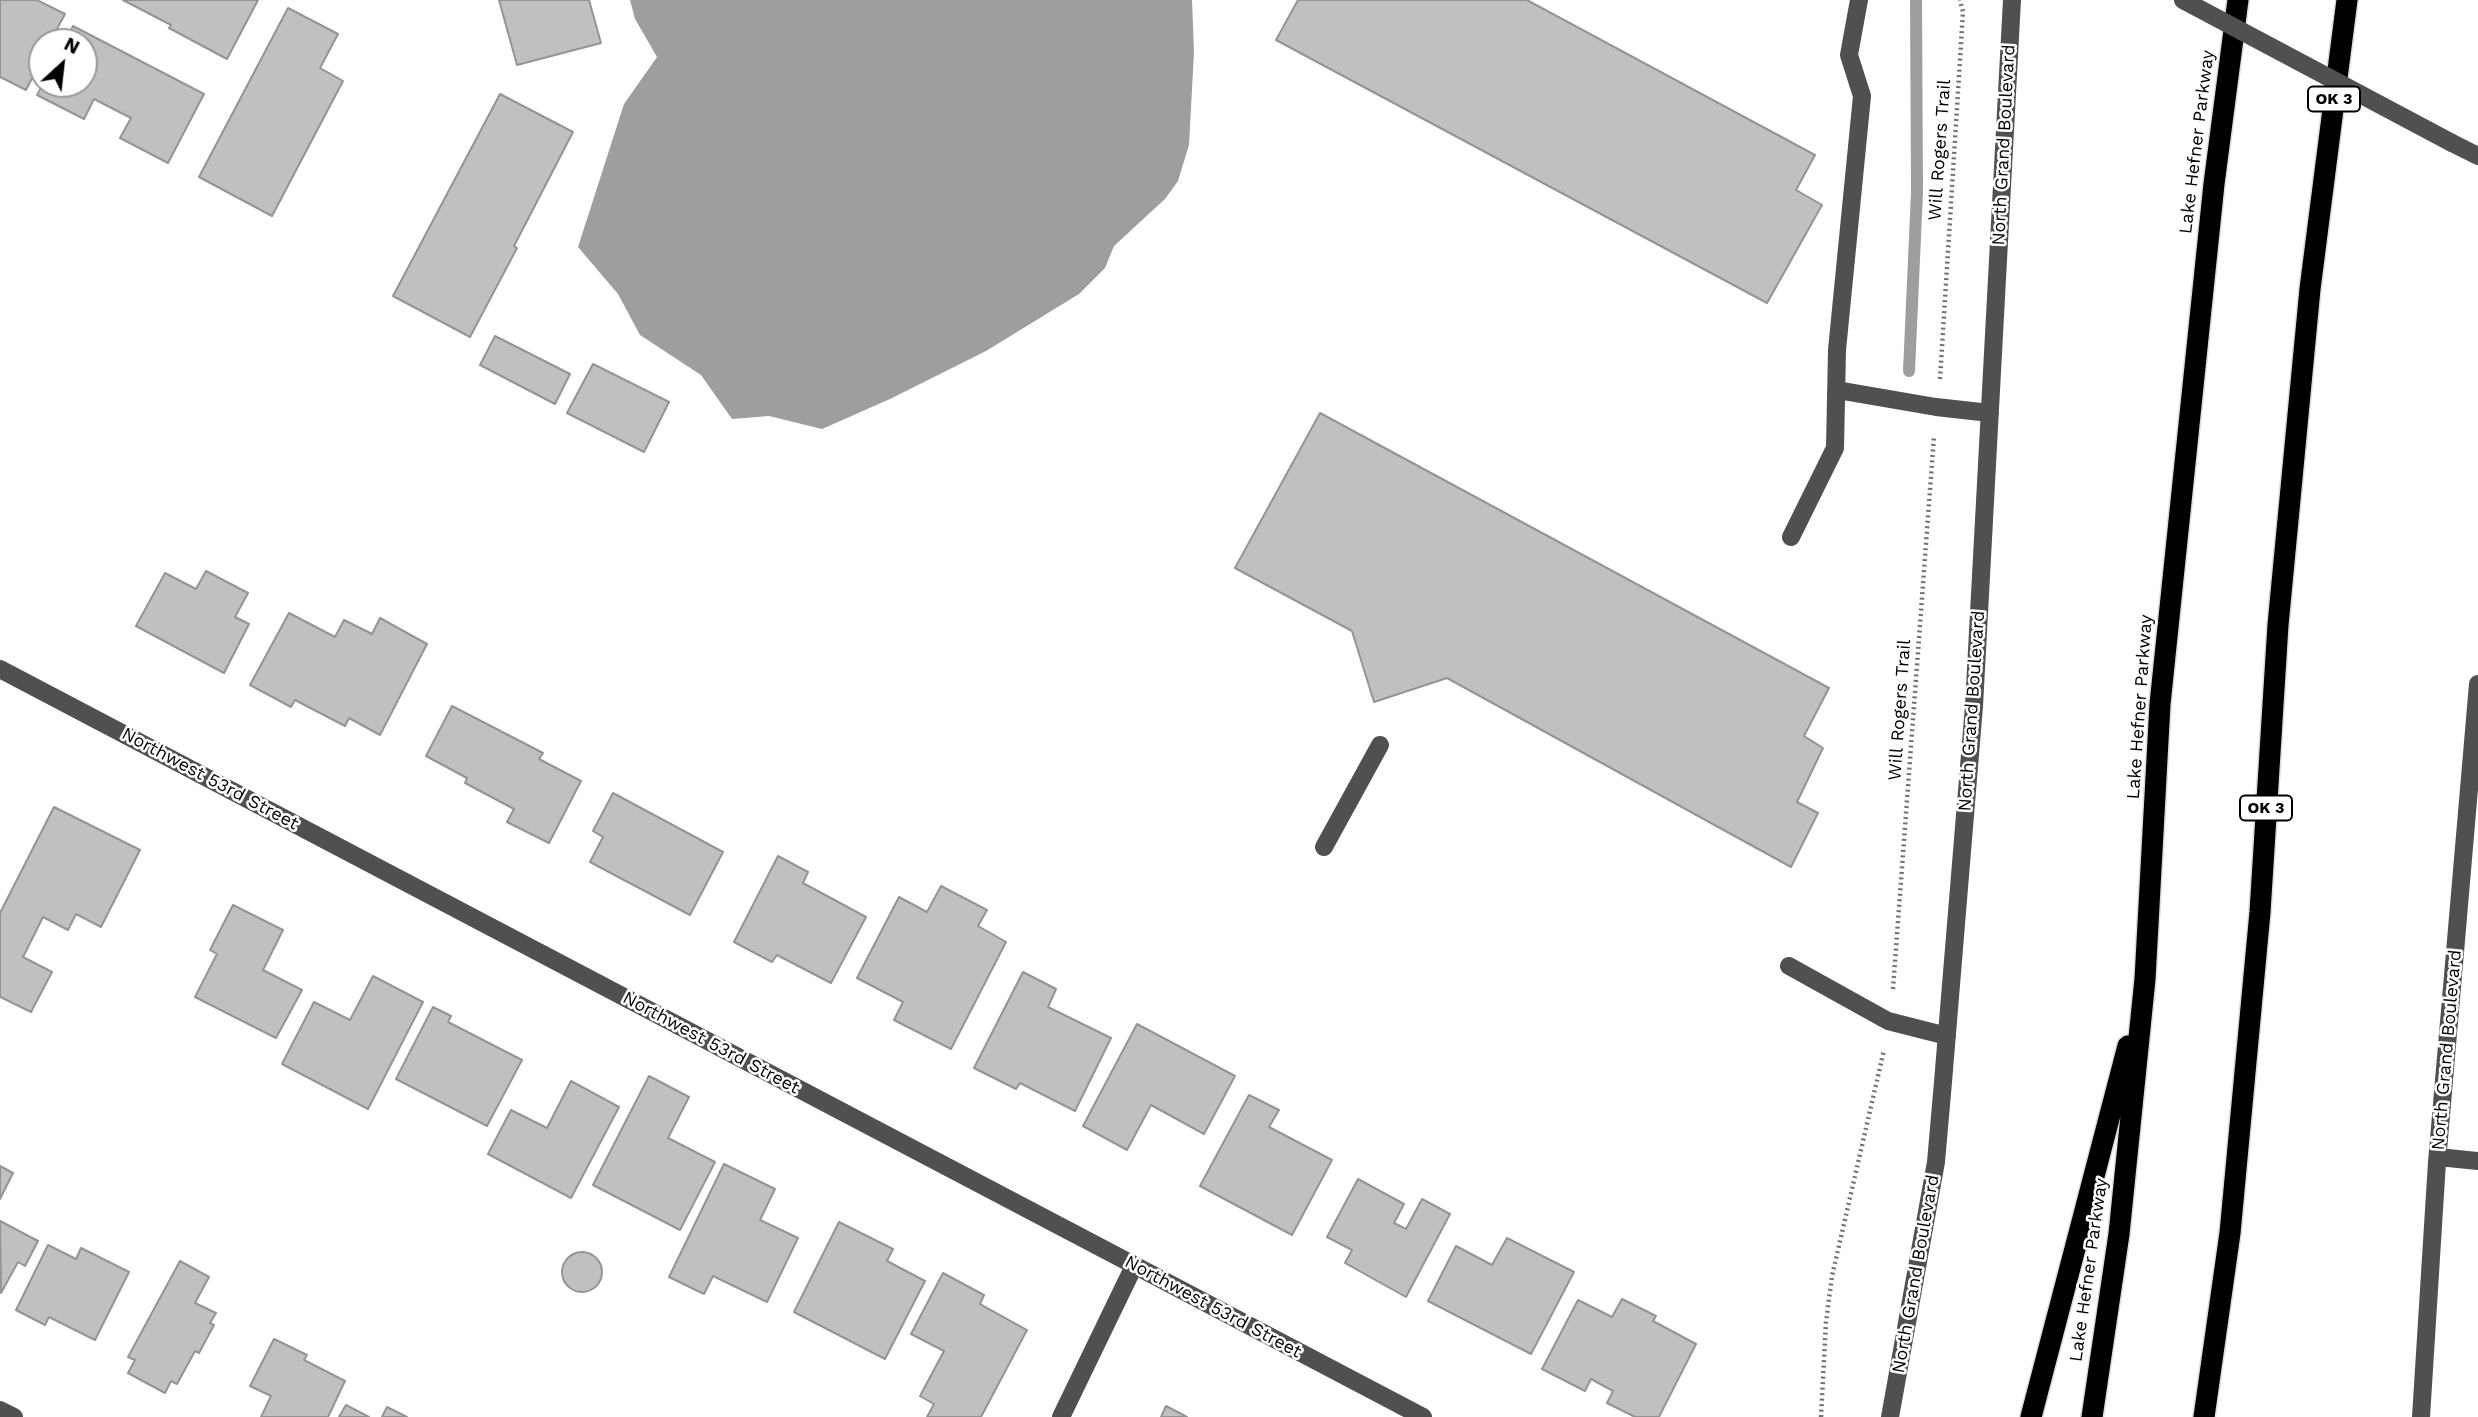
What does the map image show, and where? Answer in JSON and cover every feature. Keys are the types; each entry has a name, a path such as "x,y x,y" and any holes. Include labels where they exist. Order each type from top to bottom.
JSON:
{"highway":[{"name":"Lake Hefner Parkway","path":"2092,1417 2119,1234 2145,979 2160,704 2214,184 2238,0"},
{"name":"OK 3","path":"2204,1417 2230,1233 2260,912 2280,598 2310,289 2347,0"},
{"path":"2031,1417 2145,979"}],"street":[{"path":"1791,537 1835,448 1837,350 1862,96 1849,55 1859,0"},
{"name":"North Grand Boulevard","path":"1890,1417 1936,1162 1947,1036 1974,706 2012,0"},
{"path":"2183,0 2478,156"},
{"path":"1837,390 1990,413"},
{"name":"Northwest 53rd Street","path":"0,669 1423,1417"},
{"name":"North Grand Boulevard","path":"2421,1417 2438,1157 2478,684"},
{"path":"1324,848 1380,745"},
{"path":"1789,966 1888,1021 1947,1036"},
{"path":"2438,1157 2478,1161"},
{"path":"1061,1417 1134,1266"},
{"path":"0,1410 13,1417"}],"path":[{"name":"Will Rogers Trail","path":"1940,385 1963,12 1960,0"},
{"name":"Will Rogers Trail","path":"1893,987 1934,435"},
{"path":"1821,1417 1826,1322 1832,1276 1884,1051"}],"shaded area":[{"path":"630,0 1192,0 1194,52 1189,145 1178,181 1165,199 1114,246 1105,268 1079,294 986,351 890,399 822,429 769,416 732,419 701,375 640,335 618,294 578,247 624,104 657,57 635,19"}],"building":[{"path":"0,0 37,0 65,14 58,28 28,28 26,90 0,77"},
{"path":"123,0 258,0 227,59"},
{"path":"499,0 589,0 601,43 517,65"},
{"path":"1298,0 1527,0 1815,155 1796,190 1822,205 1767,303 1276,40"},
{"path":"288,8 338,34 320,68 343,81 272,216 199,177"},
{"path":"98,39 204,94 168,163 120,138 131,118 94,99 84,119 43,98 98,98"},
{"path":"500,94 573,132 470,337 393,296"},
{"path":"495,336 570,374 555,404 480,365"},
{"path":"593,364 669,402 644,452 567,413"},
{"path":"1320,413 1829,688 1804,736 1823,748 1797,802 1818,813 1791,867 1447,678 1374,702 1352,631 1235,568"},
{"path":"206,571 248,593 235,617 249,624 224,673 136,626 165,573 196,589"},
{"path":"289,613 335,637 344,620 372,634 380,618 427,644 380,735 349,718 345,726 295,700 291,707 250,685"},
{"path":"452,706 543,753 539,759 581,781 549,843 507,822 514,809 465,783 467,778 426,756"},
{"path":"613,793 723,852 690,915 590,862 603,837 593,831"},
{"path":"54,807 140,850 101,927 76,914 68,930 43,917 23,957 52,972 31,1012 0,997 0,913"},
{"path":"778,856 808,872 803,883 866,917 831,983 777,955 772,962 734,942"},
{"path":"941,886 987,910 978,926 1006,942 951,1049 894,1020 903,1002 857,978 899,897 927,912"},
{"path":"233,905 283,930 263,970 302,990 276,1038 195,997 217,954 210,950"},
{"path":"1023,972 1056,989 1048,1007 1111,1038 1075,1111 1020,1083 1016,1089 974,1068"},
{"path":"373,976 423,1002 368,1109 282,1064 314,1002 350,1020"},
{"path":"433,1007 451,1016 448,1022 522,1060 487,1126 396,1079"},
{"path":"1137,1024 1235,1076 1204,1134 1151,1105 1127,1150 1083,1126"},
{"path":"649,1076 689,1097 668,1138 715,1162 680,1230 593,1185"},
{"path":"571,1081 619,1107 571,1198 488,1154 511,1110 547,1128"},
{"path":"1249,1095 1279,1110 1269,1127 1332,1160 1292,1235 1200,1186"},
{"path":"724,1164 775,1189 760,1220 798,1238 767,1302 713,1276 704,1294 669,1277"},
{"path":"0,1166 13,1173 0,1199"},
{"path":"1358,1179 1404,1204 1394,1223 1406,1229 1422,1199 1450,1214 1406,1297 1345,1263 1352,1250 1327,1237"},
{"path":"0,1221 38,1241 25,1266 18,1262 1,1293"},
{"path":"839,1222 893,1249 887,1261 925,1281 885,1359 794,1312"},
{"path":"1507,1238 1574,1272 1531,1354 1428,1301 1456,1246 1492,1265"},
{"path":"48,1245 76,1259 81,1248 129,1272 95,1340 49,1317 45,1325 16,1310"},
{"path":"582,1252 596,1258 602,1272 596,1286 582,1292 568,1286 562,1272 568,1258"},
{"path":"180,1261 209,1277 195,1303 216,1313 210,1323 214,1325 199,1353 195,1351 177,1384 171,1381 165,1393 128,1373 135,1360 128,1357"},
{"path":"943,1273 984,1295 980,1304 1027,1330 981,1417 927,1417 934,1404 920,1396 944,1351 911,1334"},
{"path":"1622,1299 1656,1316 1653,1321 1696,1344 1659,1417 1635,1417 1607,1403 1613,1391 1591,1379 1585,1391 1542,1369 1578,1300 1612,1317"},
{"path":"274,1339 307,1355 304,1360 345,1381 328,1417 261,1417 271,1396 250,1386"},
{"path":"346,1405 369,1417 339,1417"},
{"path":"1166,1406 1187,1417 1161,1417"},
{"path":"387,1407 407,1417 382,1417"}],"waterway":[{"path":"1909,371 1917,192 1916,0"}]}
